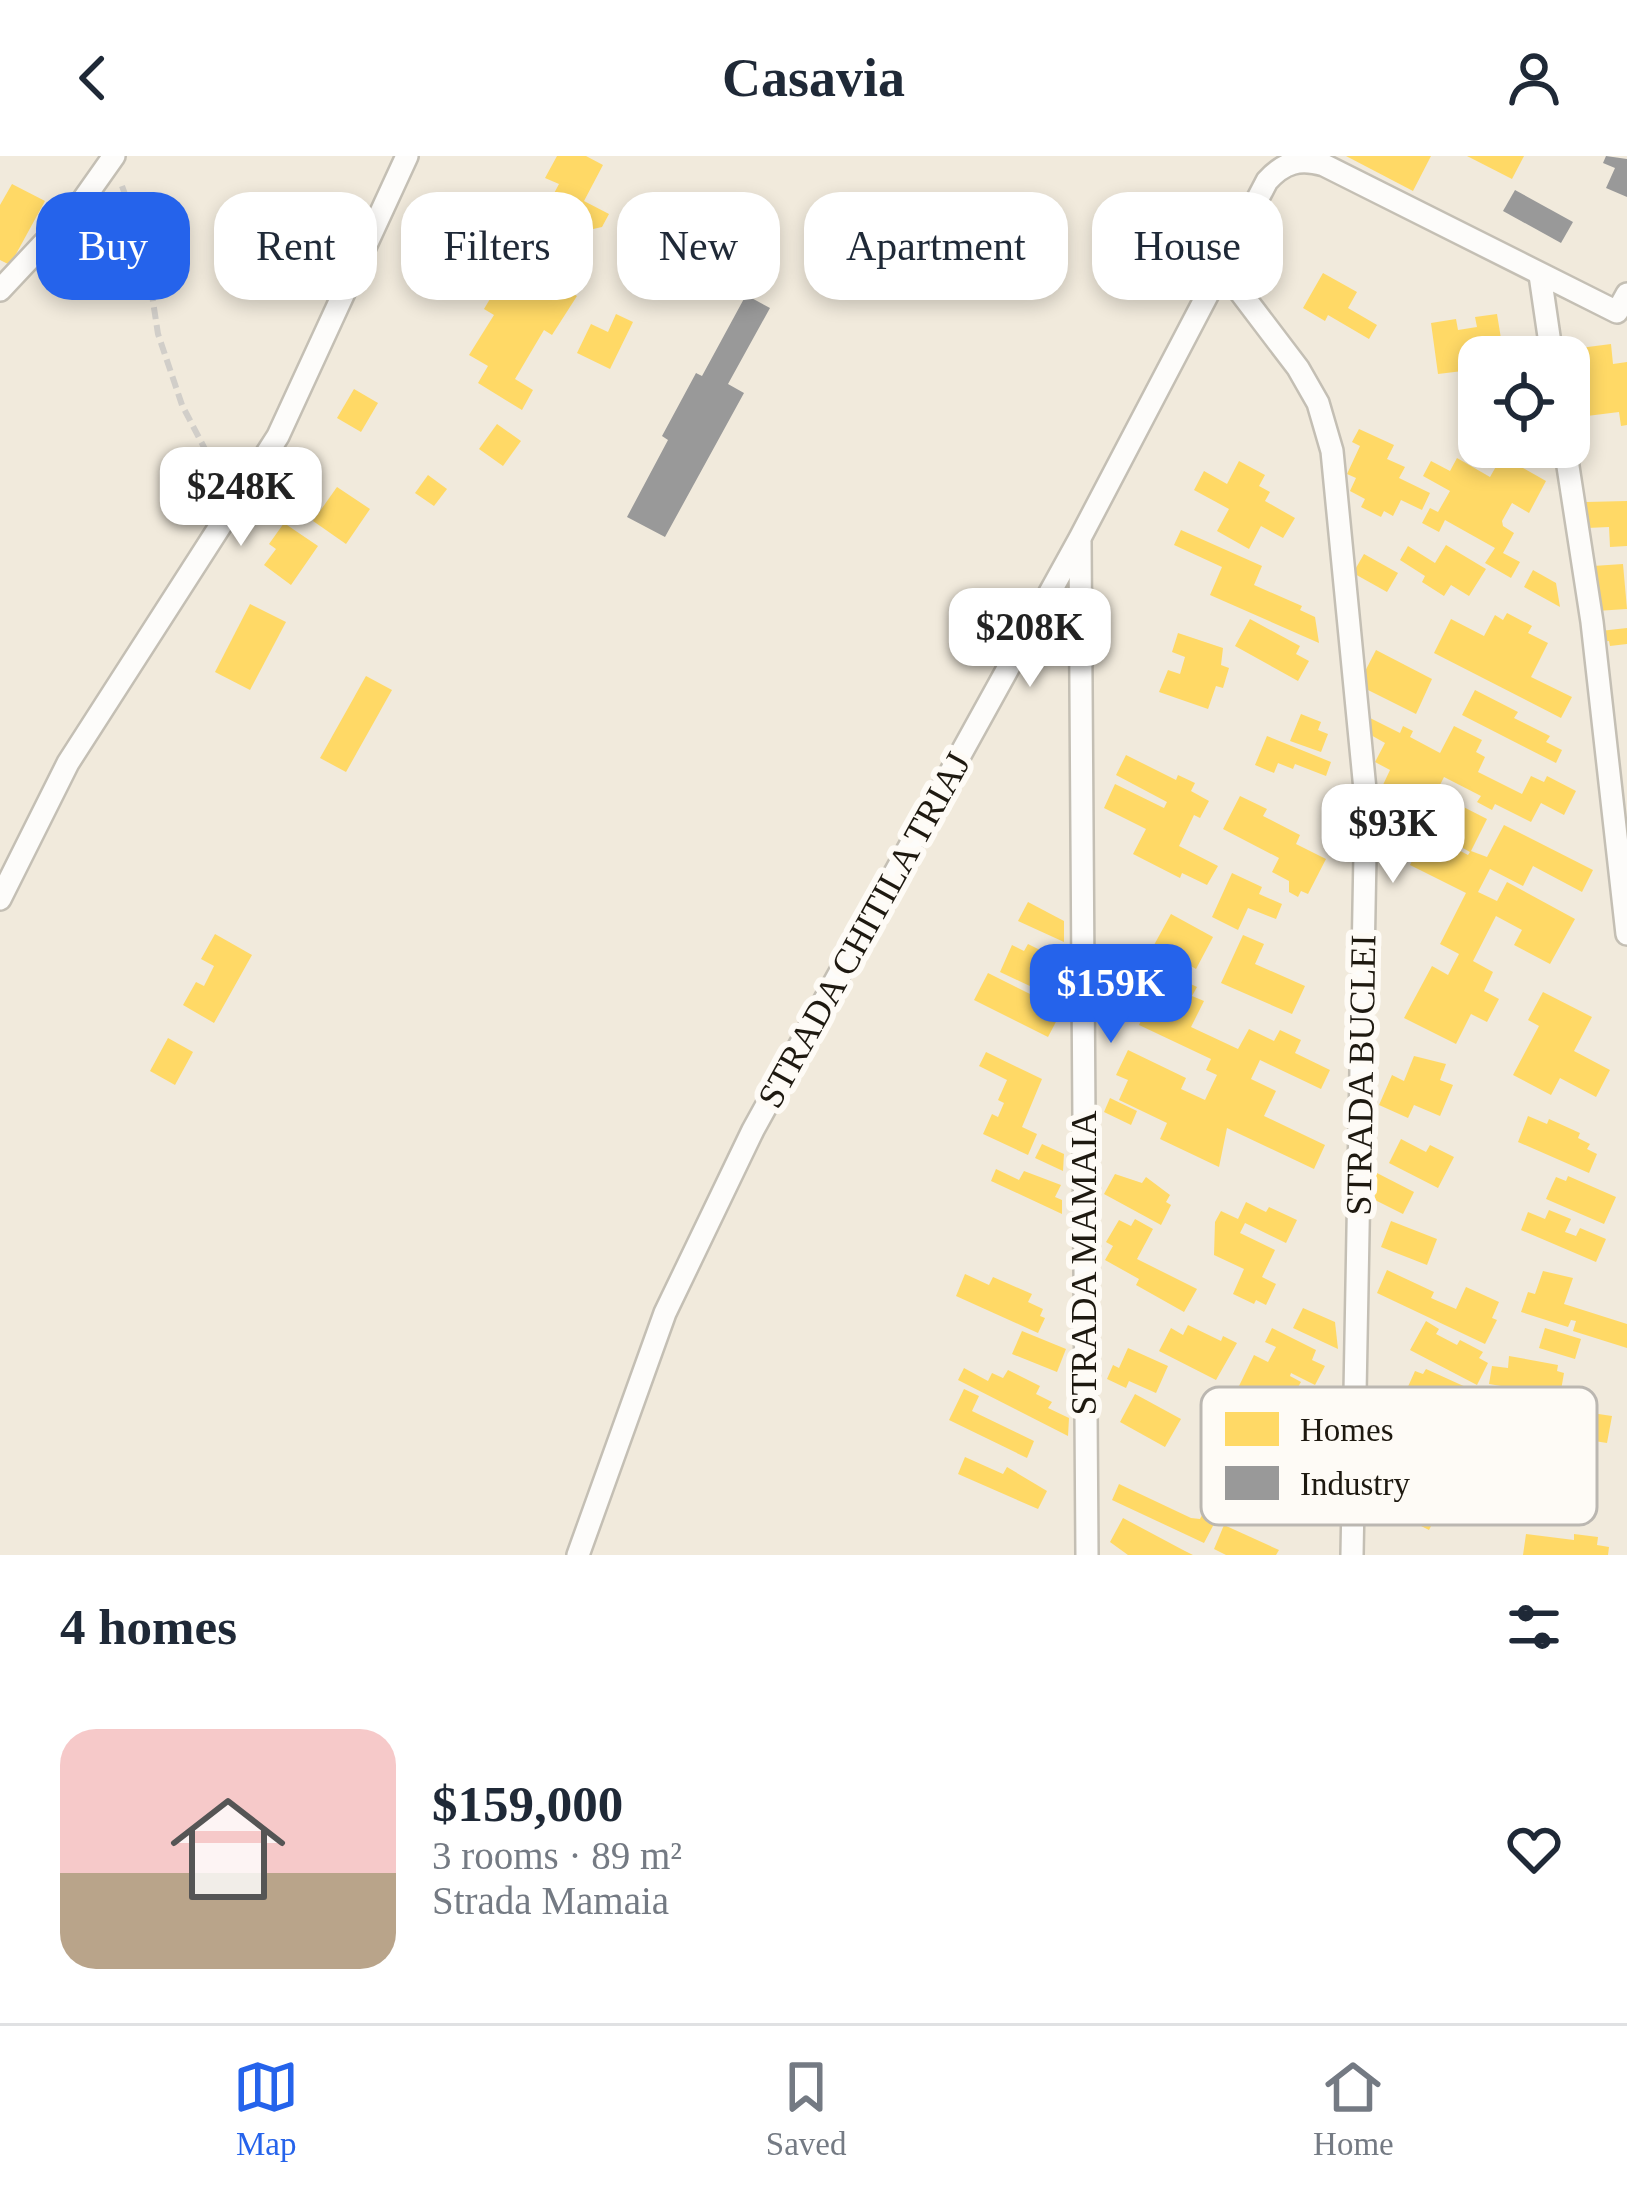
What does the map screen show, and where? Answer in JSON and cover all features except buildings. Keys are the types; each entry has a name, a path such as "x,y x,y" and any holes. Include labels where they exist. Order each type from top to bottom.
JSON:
{"street":[{"path":"0,899 68,763 278,436 407,156"},
{"path":"0,290 78,207 113,158"},
{"name":"STRADA CHITILA TRIAJ","path":"1262,192 1277,170 1302,160 1324,165 1540,275 1624,308"},
{"path":"1540,275 1549,336"},
{"name":"STRADA CHITILA TRIAJ","path":"578,1555 640,1376 713,1210 795,1049 926,820 1205,300"},
{"name":"STRADA BUCLEI","path":"1246,300 1318,403 1332,451 1366,800 1355,1387"},
{"path":"1568,468 1592,622 1627,934"},
{"name":"STRADA MAMAIA","path":"1080,538 1087,1555"},
{"name":"STRADA BUCLEI","path":"1352,1555 1353,1525"}],"path":[{"path":"113,158 145,249 158,334 182,405 235,506"}]}
